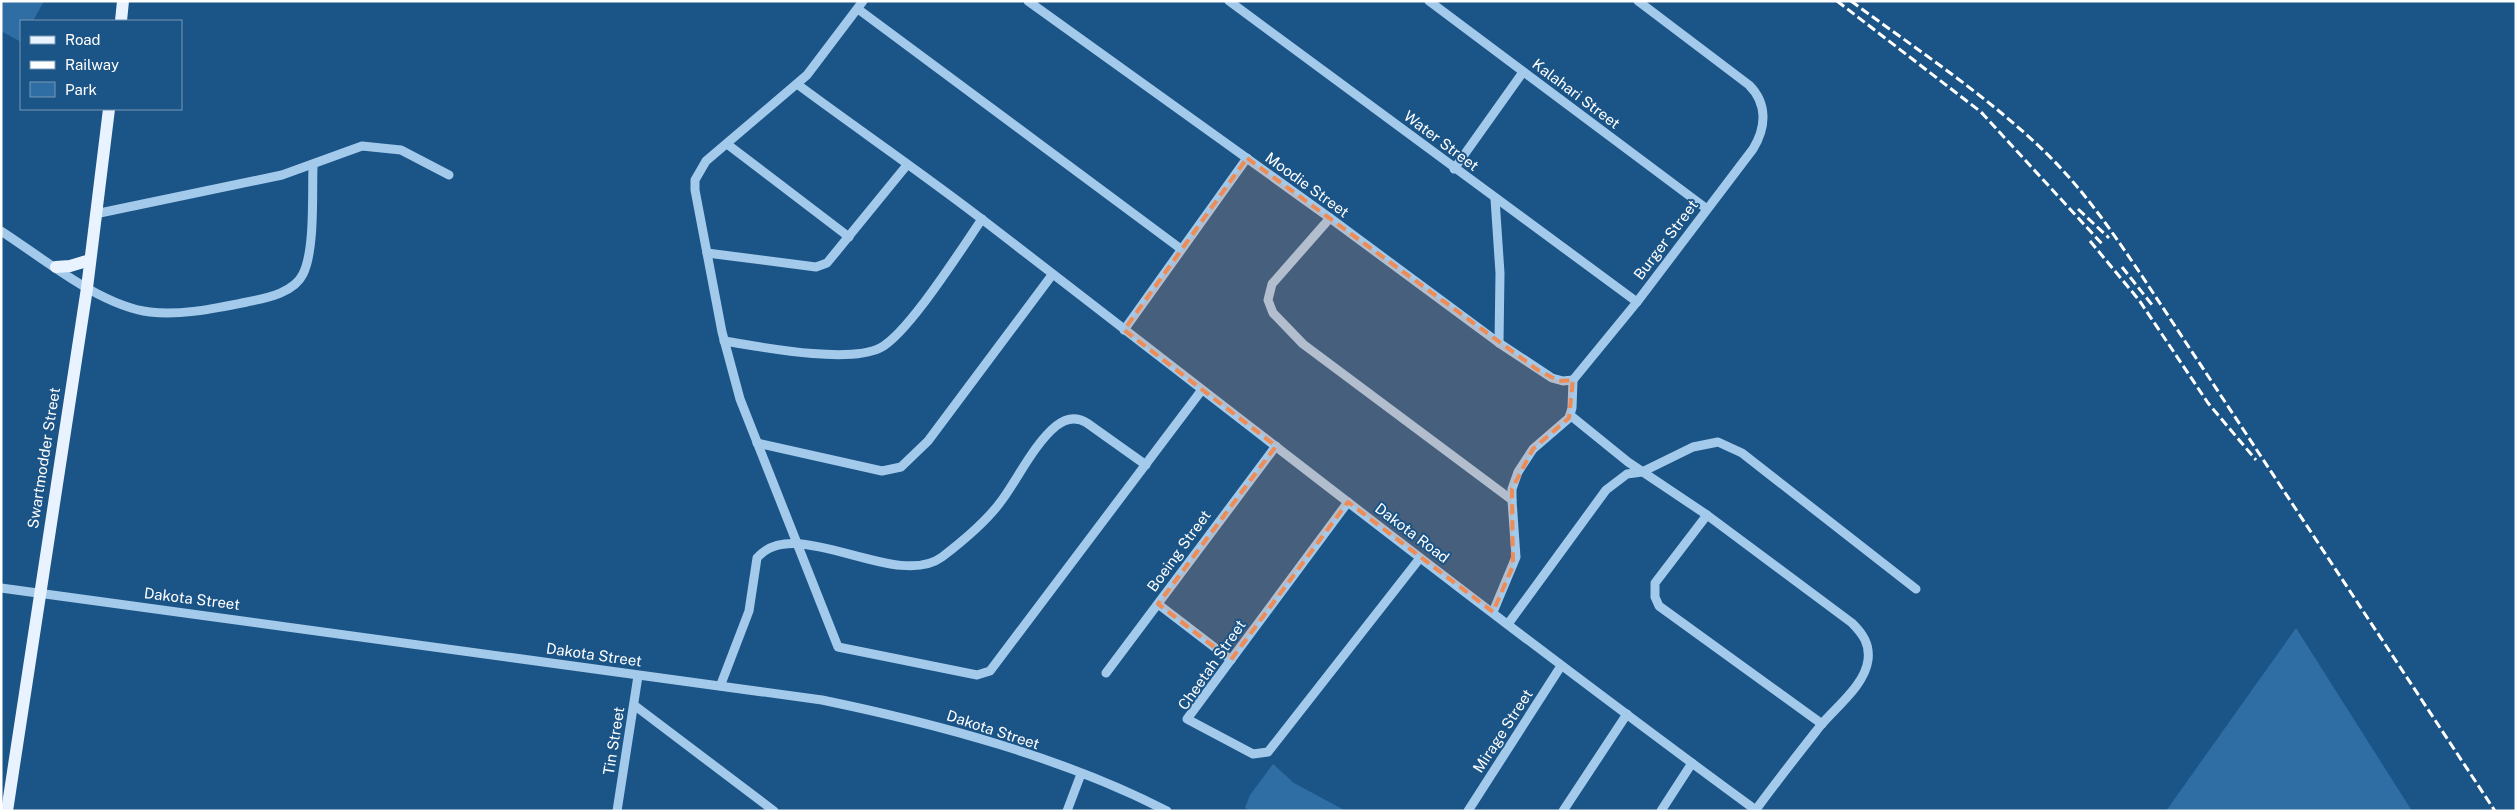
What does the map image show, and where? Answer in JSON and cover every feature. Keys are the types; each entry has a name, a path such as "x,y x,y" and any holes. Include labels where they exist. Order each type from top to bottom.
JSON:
{"main road":[{"path":"121,20 124,1"},
{"name":"Swartmodder Street","path":"7,811 87,288 109,110"},
{"path":"56,267 70,266 90,260"}],"street":[{"name":"Moodie Street","path":"1028,1 1330,218 1499,343 1552,378 1563,381 1573,380"},
{"name":"Water Street","path":"1228,1 1637,302"},
{"name":"Kalahari Street","path":"1429,1 1707,209"},
{"name":"Burger Street","path":"1573,380 1637,302 1756,144 1763,125 1763,109 1758,96 1749,85 1638,1"},
{"path":"1181,249 861,5 814,67 797,84 706,161 695,180 695,190 724,341 740,399 838,647 977,676 984,674 996,665 1201,391"},
{"path":"1454,168 1524,72"},
{"name":"Dakota Road","path":"797,84 982,219 1201,391 1276,446 1561,666 1756,810"},
{"path":"727,144 849,237"},
{"path":"95,214 282,175 313,166 346,150 362,146 401,150 449,175"},
{"path":"1124,330 1247,158"},
{"path":"707,253 816,267 826,263 907,165"},
{"path":"1,231 87,288 117,304 149,312 168,313 241,304 264,299 290,288 302,276 307,265 313,166"},
{"path":"1495,199 1500,274 1499,343"},
{"path":"1330,218 1272,284 1268,300 1273,313 1303,344 1512,500"},
{"path":"724,341 799,353 847,353 879,348 893,338 911,318 982,219"},
{"path":"757,443 889,472 902,467 928,441 1052,275"},
{"path":"1493,612 1516,557 1512,490 1518,472 1533,449 1564,425 1570,415 1573,380"},
{"path":"1570,415 1642,472 1706,516 1852,623 1864,636 1868,649 1868,662 1860,680 1822,724 1756,810"},
{"path":"721,684 746,620 757,558 763,550 771,546 796,543 913,567 934,563 994,510 1046,436 1068,419 1079,418 1146,465"},
{"path":"1508,624 1606,490 1627,474 1642,472 1694,447 1718,442 1732,447 1790,489 1916,590"},
{"name":"Boeing Street","path":"1106,673 1276,446"},
{"name":"Cheetah Street","path":"1348,502 1187,719 1253,754 1268,752 1420,558"},
{"path":"1706,516 1655,584 1654,597 1659,606 1822,724"},
{"name":"Dakota Street","path":"1,588 316,629 638,676 721,684 822,700 923,722 996,744 1081,774 1167,811"},
{"path":"1158,604 1230,660"},
{"name":"Mirage Street","path":"1468,811 1561,666"},
{"name":"Tin Street","path":"617,811 638,676"},
{"path":"634,705 774,811"},
{"path":"1563,811 1627,714"},
{"path":"1661,811 1692,763"},
{"path":"1067,811 1081,774"}],"highlighted area":[{"path":"1247,158 1538,370 1559,381 1573,380 1569,418 1533,449 1512,489 1513,566 1493,612 1348,502 1231,660 1158,604 1276,446 1124,330"}],"green space":[{"path":"1,1 44,1 34,20 20,20 20,41 1,31"},
{"path":"2296,628 2412,811 2166,811"},
{"path":"1273,764 1294,783 1346,811 1252,811 1245,808 1250,795"}],"railway":[{"path":"1837,1 1981,112 2103,245"},
{"path":"1851,1 1956,77 2007,117 2054,161 2090,202 2142,276 2495,811"},
{"path":"2078,209 2109,238"},
{"path":"2090,241 2139,300 2208,403 2256,460"},
{"path":"2122,267 2153,306"}]}
